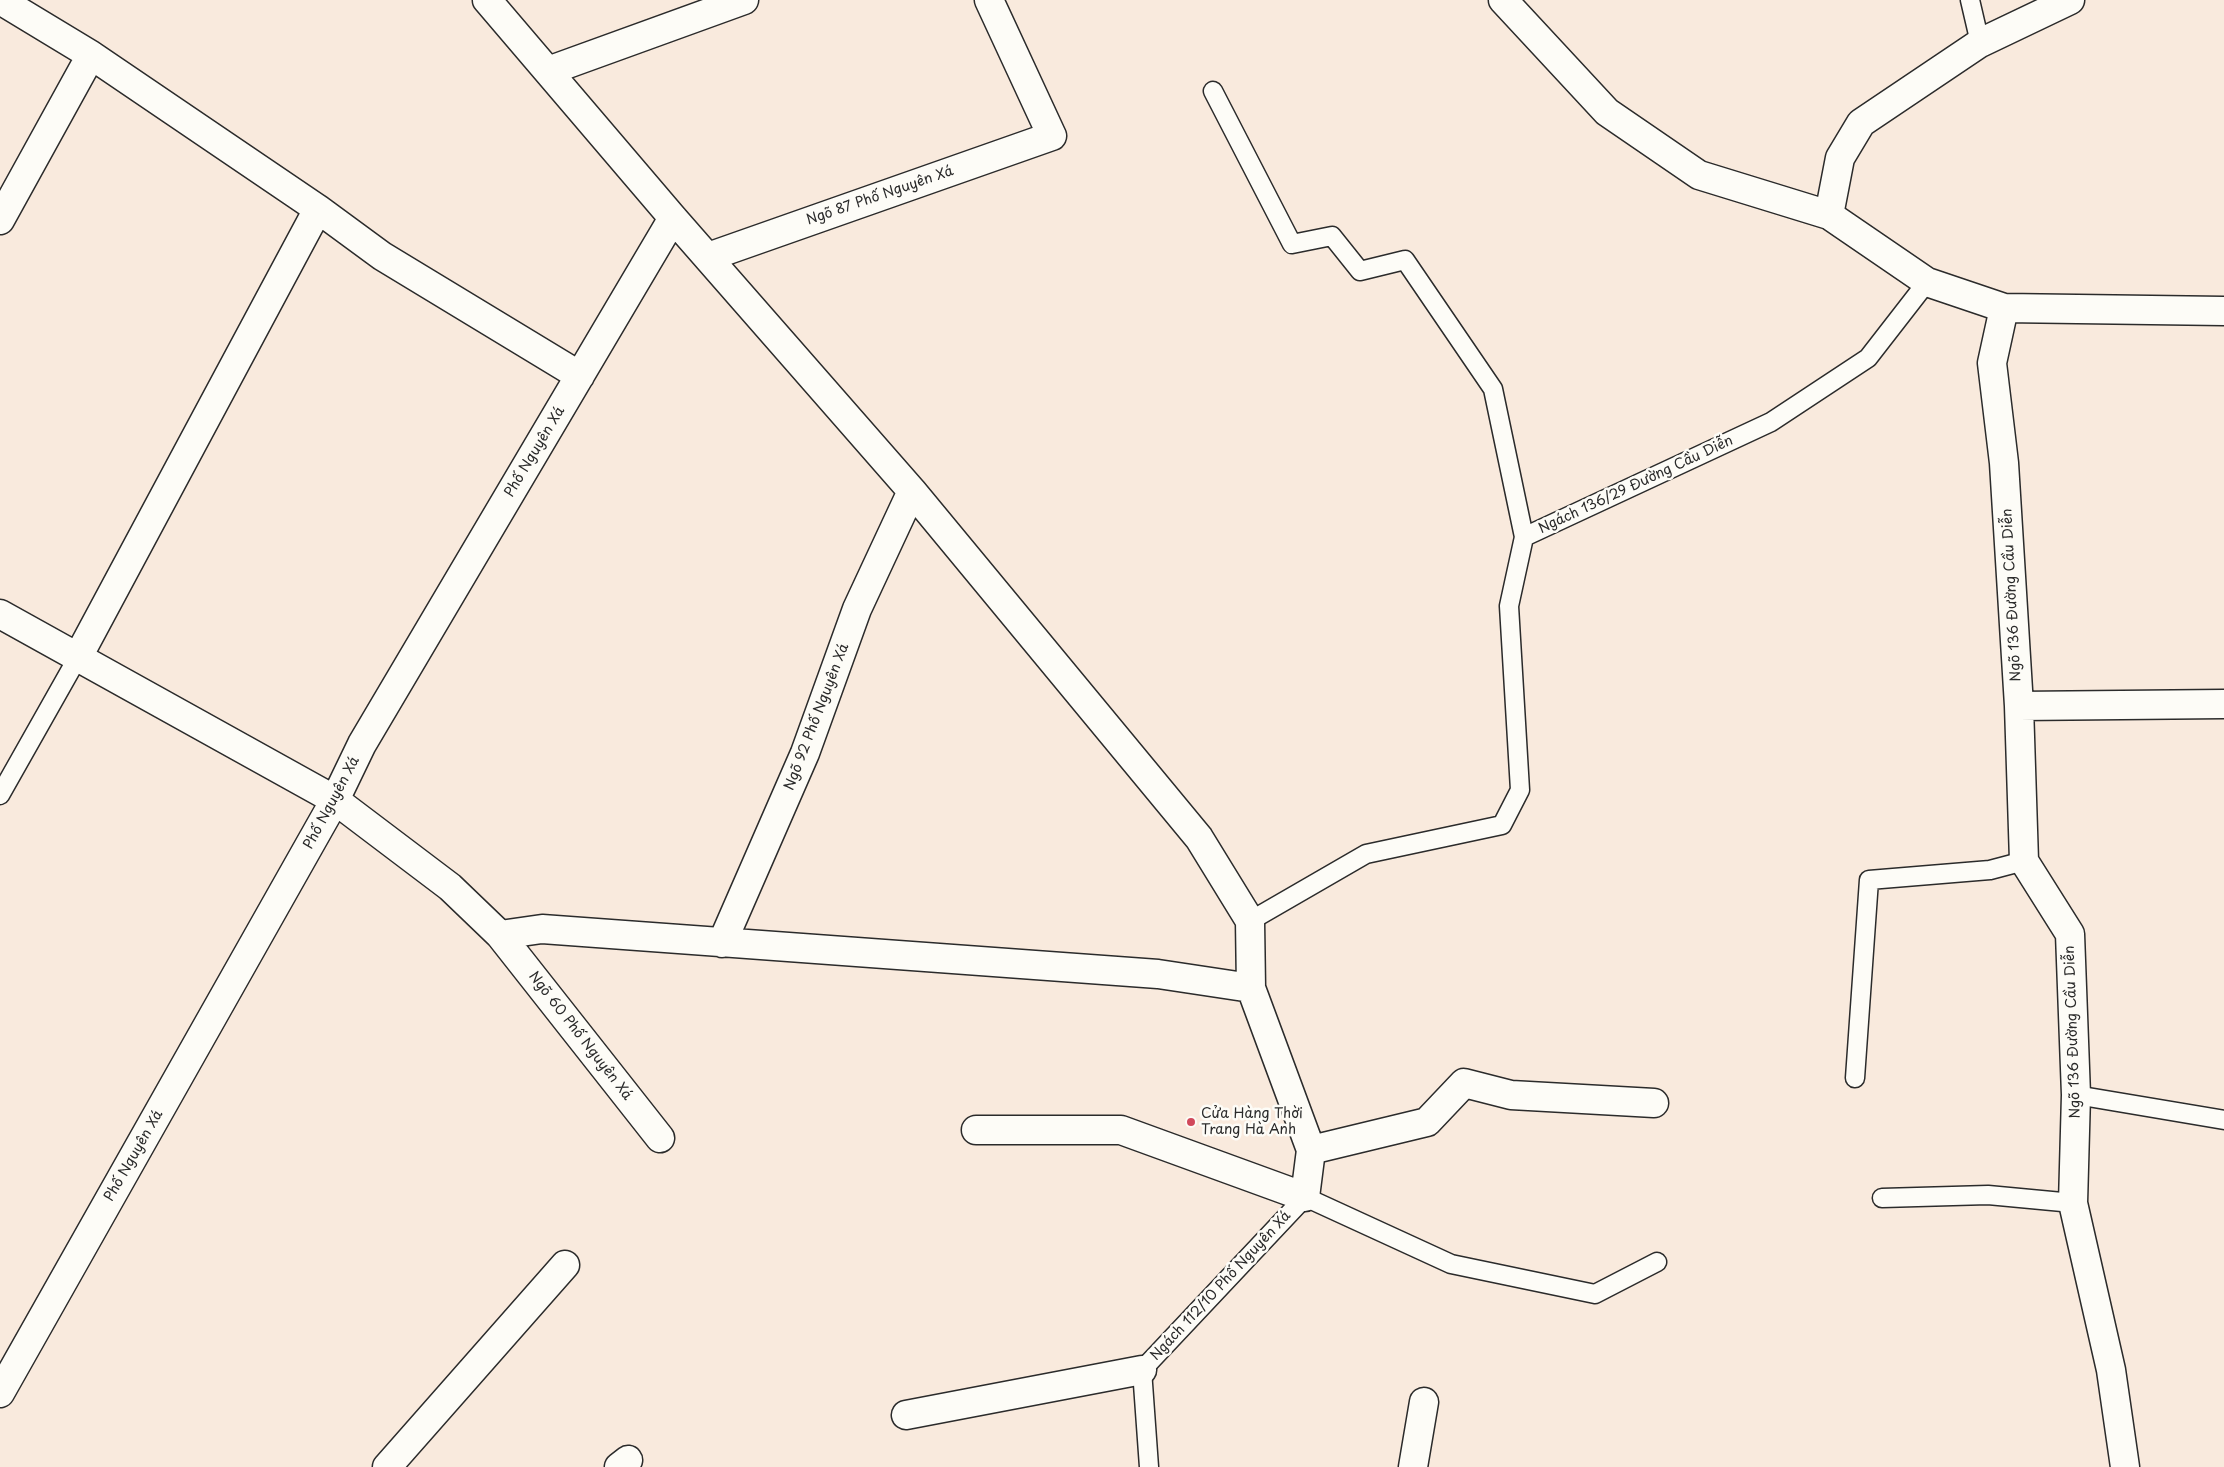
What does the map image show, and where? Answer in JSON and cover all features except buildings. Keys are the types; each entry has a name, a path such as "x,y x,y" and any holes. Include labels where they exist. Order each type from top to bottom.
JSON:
{"street":[{"path":"0,0 91,55 318,209 382,256 580,376"},
{"path":"487,0 673,218 912,491 1199,838 1250,921 1251,988 1311,1150 1304,1196 1121,1130 976,1130"},
{"path":"548,71 744,0"},
{"name":"Ngõ 87 Phố Nguyên Xá","path":"708,257 1052,136 989,0"},
{"path":"1503,0 1607,112 1699,175 1829,215 1927,282 2004,308 2224,311"},
{"path":"1829,215 1840,158 1861,123 1980,43 2070,0"},
{"path":"0,220 91,55"},
{"path":"78,657 318,209"},
{"name":"Phố Nguyên Xá","path":"0,1393 335,800 362,744 673,218"},
{"name":"Ngõ 136 Đường Cầu Diễn","path":"2004,308 1992,363 2004,463 2019,706 2024,861 2070,934 2076,1095 2073,1203 2111,1370 2125,1467"},
{"name":"Ngõ 92 Phố Nguyên Xá","path":"722,943 805,754 857,609 912,491"},
{"name":"Ngõ 60 Phố Nguyên Xá","path":"0,614 335,800 450,887 500,935 660,1138"},
{"path":"2019,706 2224,704"},
{"path":"500,935 542,929 1158,974 1251,988"},
{"path":"1311,1150 1427,1122 1464,1083 1511,1095 1654,1103"},
{"path":"387,1467 565,1265"},
{"path":"906,1415 1142,1370"},
{"path":"1413,1467 1424,1402"}],"lane":[{"path":"1970,0 1980,43"},
{"path":"1213,91 1292,244 1332,236 1360,271 1404,260 1410,268 1493,389 1524,537"},
{"name":"Ngách 136/29 Đường Cầu Diễn","path":"1250,921 1366,854 1502,825 1520,790 1509,606 1524,537 1771,422 1868,358 1927,282"},
{"path":"0,795 78,657"},
{"path":"1855,1078 1869,880 1990,870 2024,861"},
{"path":"2076,1095 2224,1120"},
{"path":"1882,1198 1988,1195 2073,1203"},
{"path":"1304,1196 1452,1264 1595,1294 1657,1262"},
{"name":"Ngách 112/10 Phố Nguyên Xá","path":"1149,1467 1142,1370 1304,1196"}],"place":[{"name":"Cửa Hàng Thời Trang Hà Anh","path":"1191,1122"}]}
